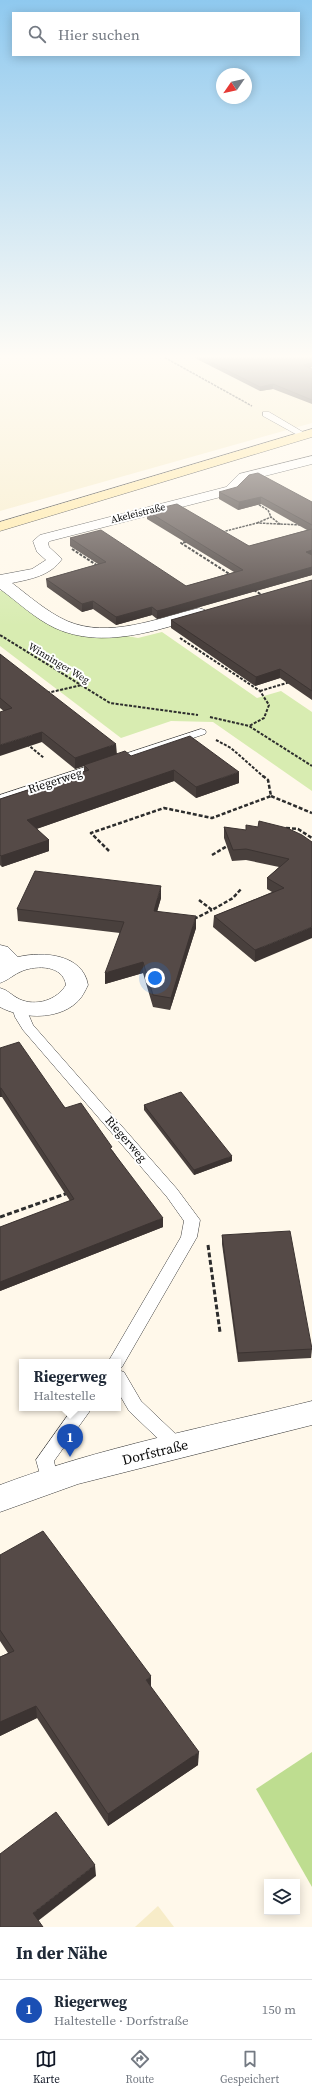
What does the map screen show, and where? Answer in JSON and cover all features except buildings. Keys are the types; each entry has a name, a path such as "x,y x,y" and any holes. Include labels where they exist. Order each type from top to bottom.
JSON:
{"main road":[{"path":"0,527 269,446"}],"street":[{"name":"Akeleistraße","path":"52,535 232,490 244,477 312,460"},
{"path":"0,580 39,571 51,565 54,559 42,549 40,541 52,535"},
{"path":"0,580 51,618 63,625 80,631 108,632 132,630 160,624 213,609"},
{"path":"0,995 10,1004 32,1009 57,1005 68,1000 74,992 77,984 76,977 62,964 38,960 4,964"},
{"name":"Dorfstraße","path":"0,1499 49,1480 177,1446 312,1413"}],"lane":[{"name":"Riegerweg","path":"0,799 201,732"},
{"name":"Riegerweg","path":"19,1007 22,1017 28,1027 172,1193 192,1220"},
{"path":"118,1359 189,1237 192,1220"},
{"path":"121,1382 135,1406 177,1446"},
{"path":"49,1480 45,1460 81,1411"}],"path":[{"path":"256,503 268,510 271,517 281,525"},
{"path":"219,533 256,523 271,517"},
{"path":"256,523 306,525"},
{"path":"52,535 104,571"},
{"path":"189,541 181,543 234,577"},
{"path":"253,589 262,595"},
{"path":"160,624 260,691 268,705 264,718 249,726"},
{"name":"Winninger Weg","path":"0,635 110,703"},
{"path":"260,691 297,680"},
{"path":"44,694 82,685"},
{"path":"26,743 44,758"},
{"path":"231,748 268,780 271,796"},
{"path":"109,851 92,833 164,808 186,814 212,818 271,796 312,813"},
{"path":"284,828 298,829 312,838"},
{"path":"212,855 234,842"},
{"path":"187,918 193,919 212,910 233,898 241,889"},
{"path":"199,900 212,910"},
{"path":"0,1217 74,1190"},
{"path":"192,1220 208,1238 220,1332"}],"shaded area":[{"path":"0,446 231,446 0,511"},
{"path":"158,1906 174,1927 135,1927"}],"green space":[{"path":"3,590 47,623 102,637 127,636 138,638 162,632 257,698 281,691 312,712 312,791 213,722 171,721 121,738 0,646 0,591"},
{"path":"312,1752 312,1887 256,1789"}],"place":[{"name":"Riegerweg","path":"70,1457"}]}
